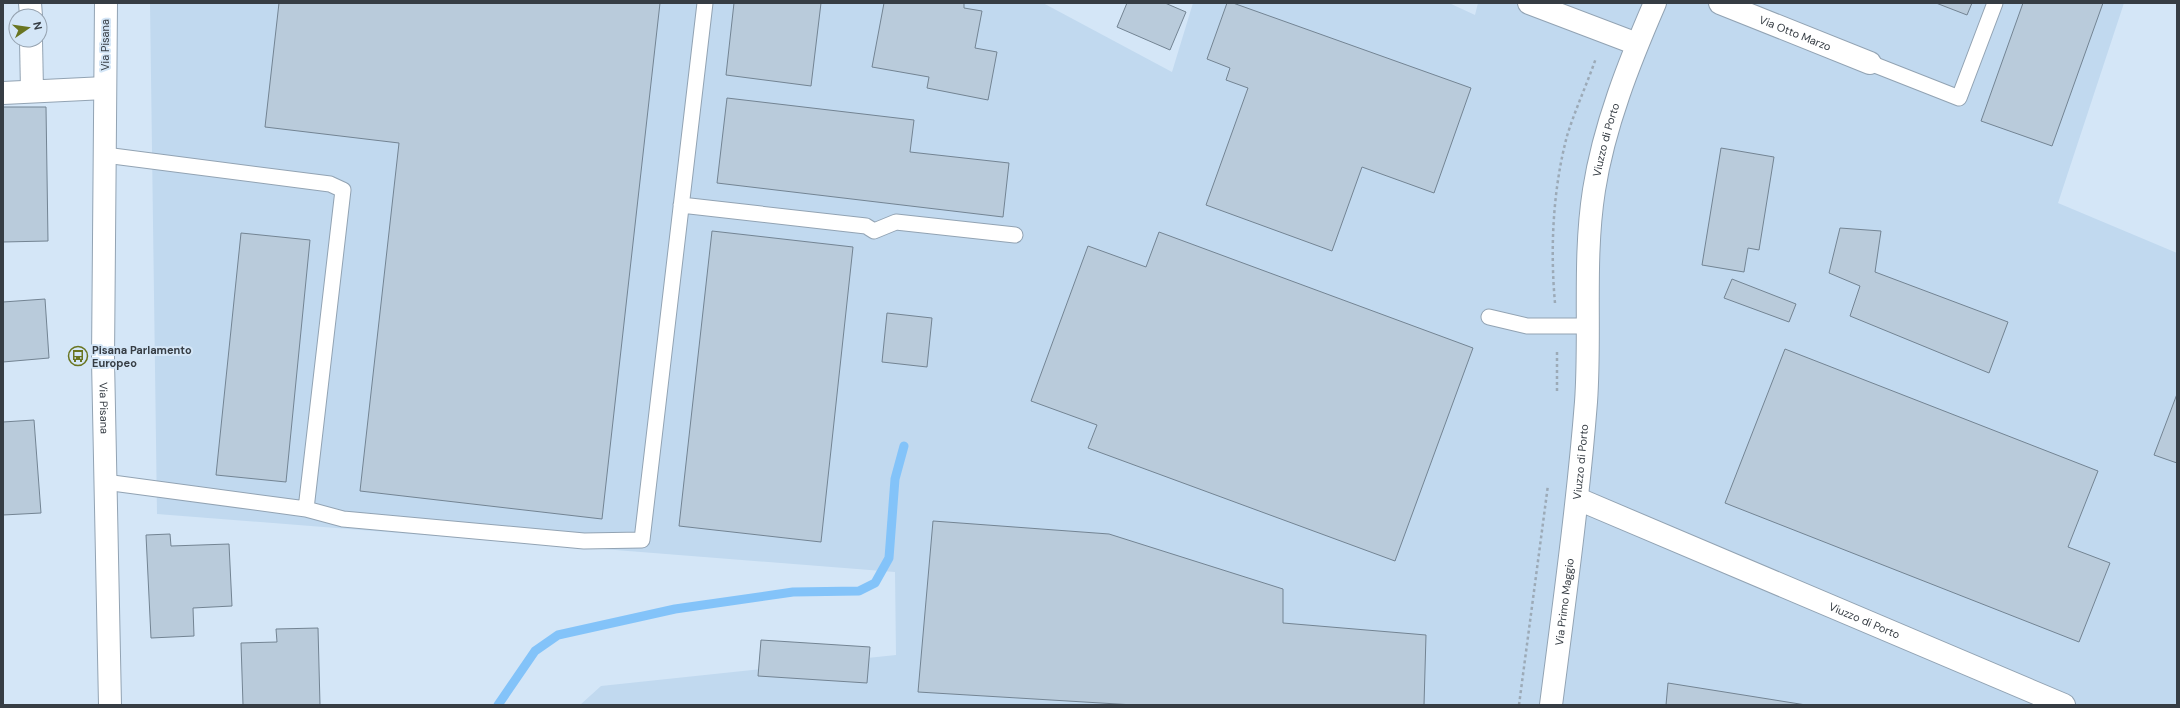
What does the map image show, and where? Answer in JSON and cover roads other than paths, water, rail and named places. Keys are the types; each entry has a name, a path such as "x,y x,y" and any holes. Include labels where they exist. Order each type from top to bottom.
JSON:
{"street":[{"name":"Via Pisana","path":"106,3 103,360 110,705"},
{"path":"1529,3 1637,44 1655,3"},
{"name":"Via Otto Marzo","path":"1720,3 1870,63"},
{"name":"Viuzzo di Porto","path":"1637,44 1603,146 1595,185 1590,237 1586,398 1578,499 2064,705"},
{"path":"31,48 32,91"},
{"path":"3,93 105,88"},
{"name":"Via Primo Maggio","path":"1551,705 1578,499"}],"lane":[{"path":"105,482 306,509 343,519 584,541 642,540 705,3"},
{"path":"1870,63 1959,98 1994,3"},
{"path":"105,154 330,184 342,190 306,509"},
{"path":"682,205 866,226 874,231 896,222 1015,235"},
{"path":"1490,317 1527,326 1587,326"}],"waterway":[{"path":"498,705 535,651 558,635 675,609 793,592 859,591 875,583 889,558 895,479 904,446"}],"place":[{"name":"Pisana Parlamento Europeo","path":"78,356"}]}
